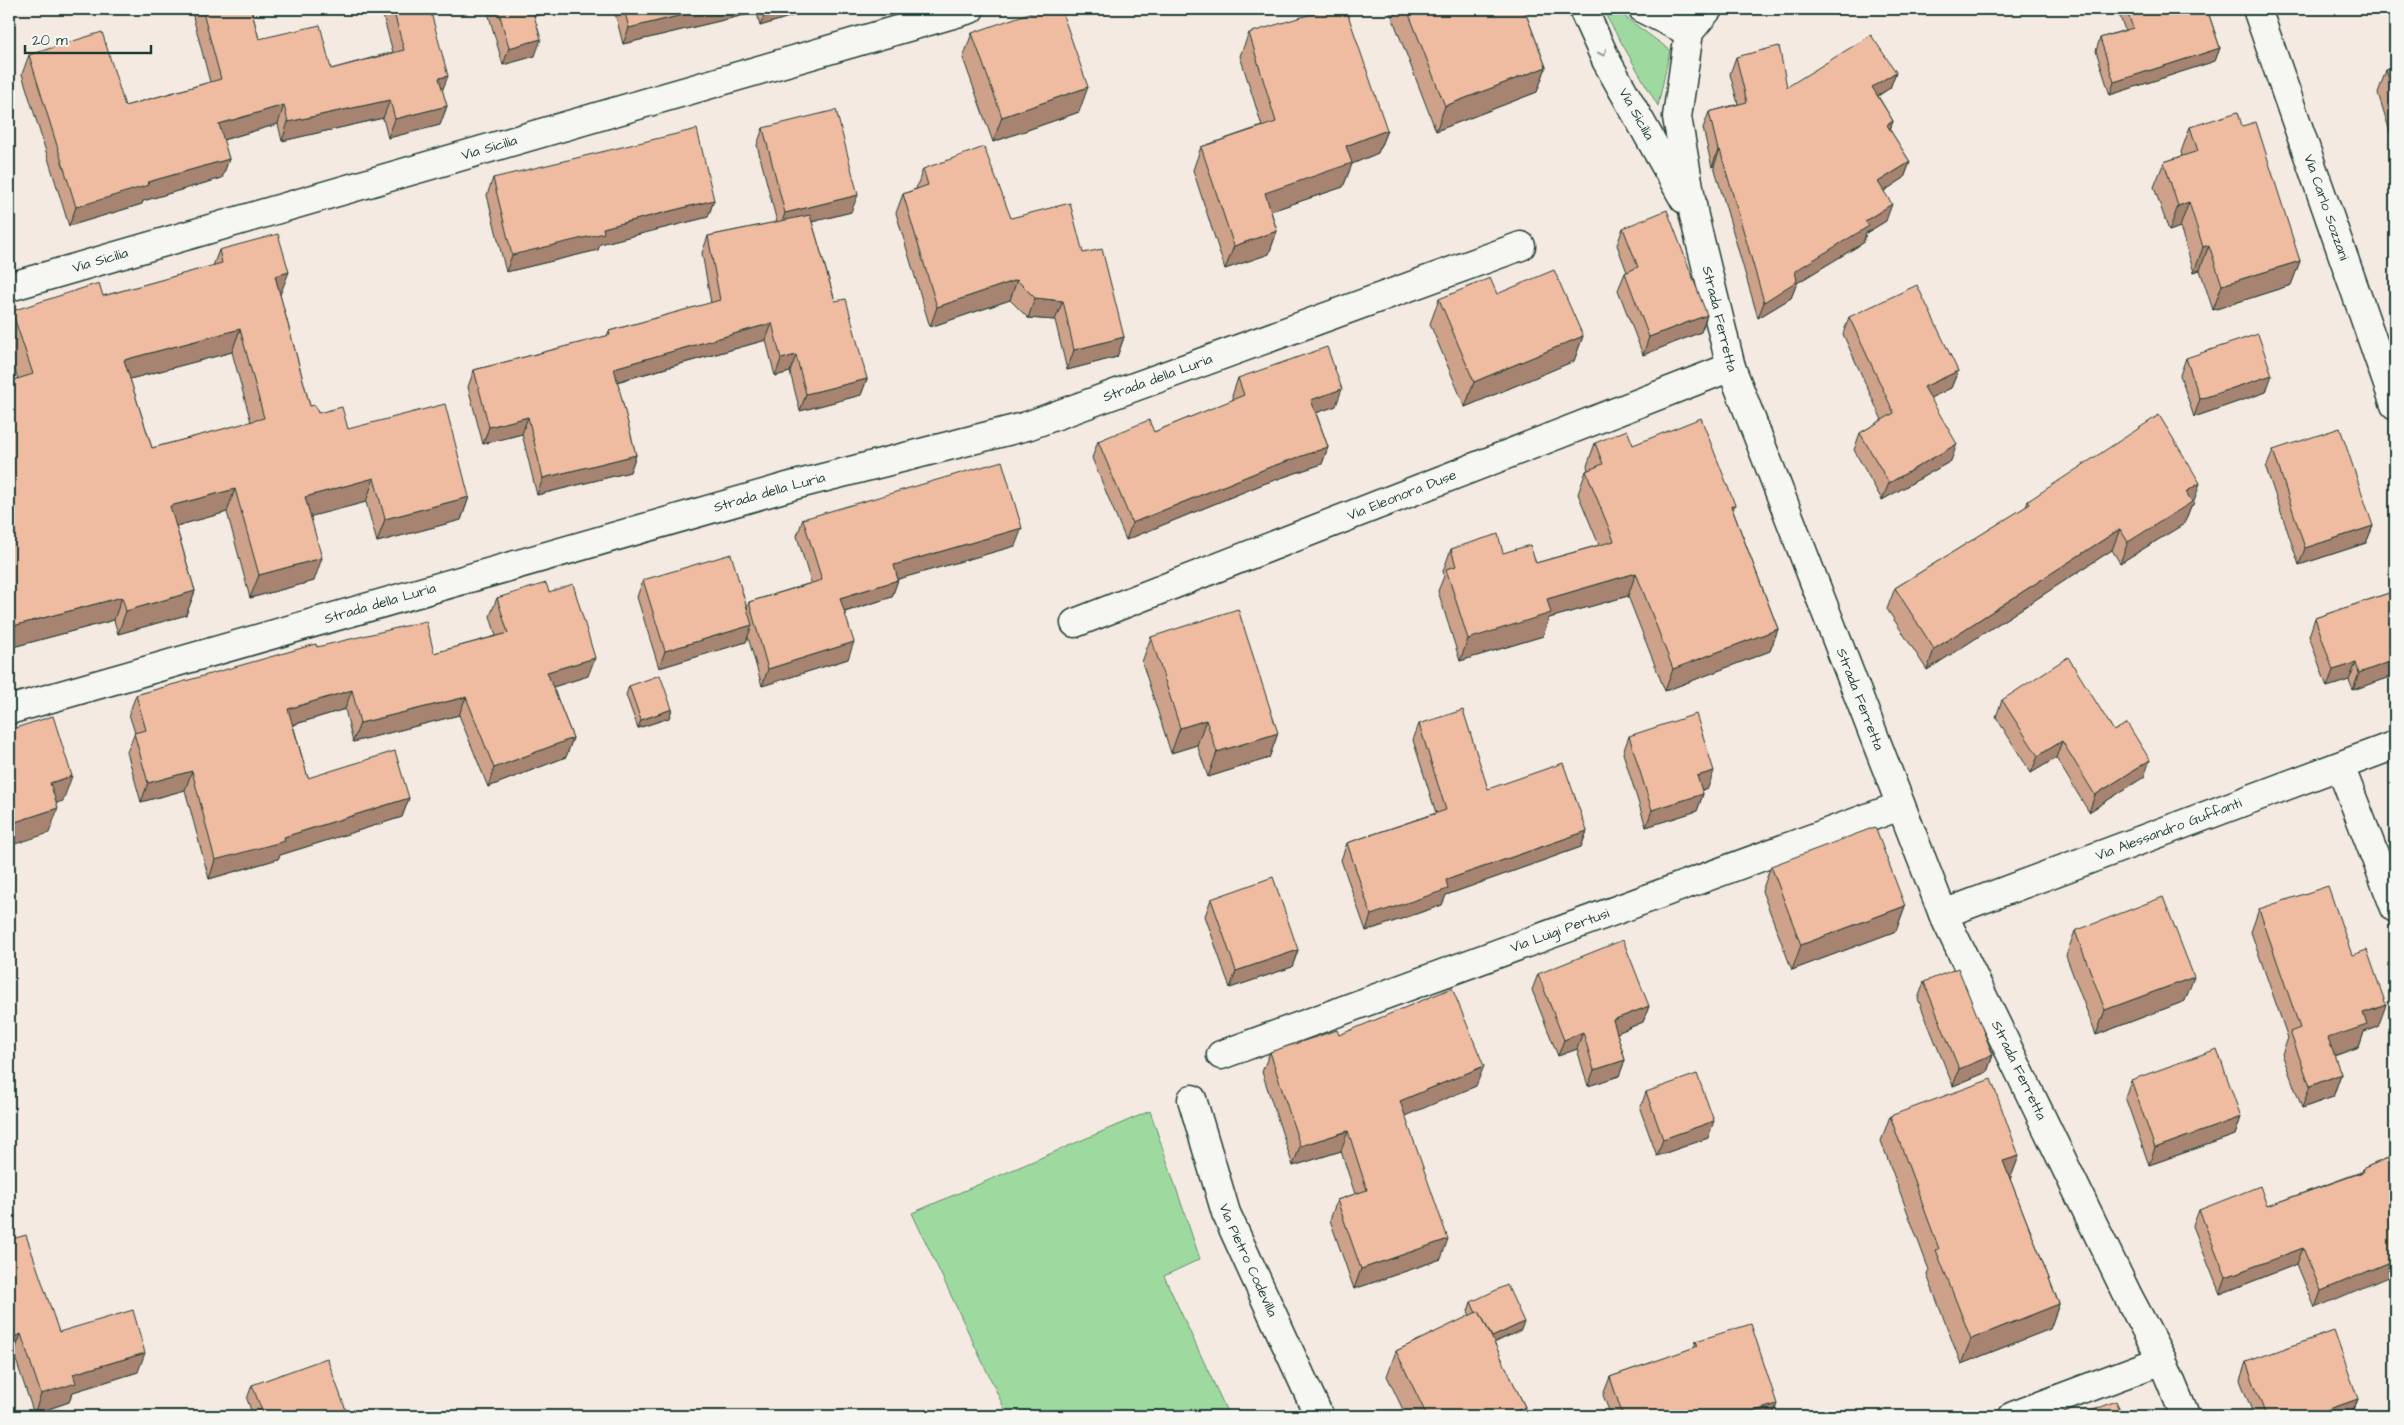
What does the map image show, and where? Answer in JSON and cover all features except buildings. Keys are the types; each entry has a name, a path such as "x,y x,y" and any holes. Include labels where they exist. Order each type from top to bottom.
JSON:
{"street":[{"name":"Via Sicilia","path":"9,287 970,9"},
{"name":"Via Sicilia","path":"1582,9 1607,62 1694,216"},
{"path":"1643,9 1689,32 1708,9"},
{"name":"Via Carlo Sozzani","path":"2257,9 2395,405"},
{"name":"Strada Ferretta","path":"1689,32 1677,117 1694,216 1731,367 1943,914 2128,1296 2162,1360 2185,1416"},
{"name":"Strada della Luria","path":"9,710 791,486 1027,426 1521,246"},
{"name":"Via Eleonora Duse","path":"1075,623 1731,367"},
{"name":"Via Alessandro Guffanti","path":"1943,914 2395,744"},
{"path":"2340,766 2395,908"},
{"name":"Via Luigi Pertusi","path":"1221,1055 1900,806"},
{"name":"Via Pietro Codevilla","path":"1192,1099 1226,1212 1319,1416"},
{"path":"2013,1416 2162,1360"}],"green space":[{"path":"1602,9 1614,9 1670,50 1658,106"},
{"path":"1150,1111 1200,1259 1164,1276 1229,1416 1008,1416 912,1213"}]}
